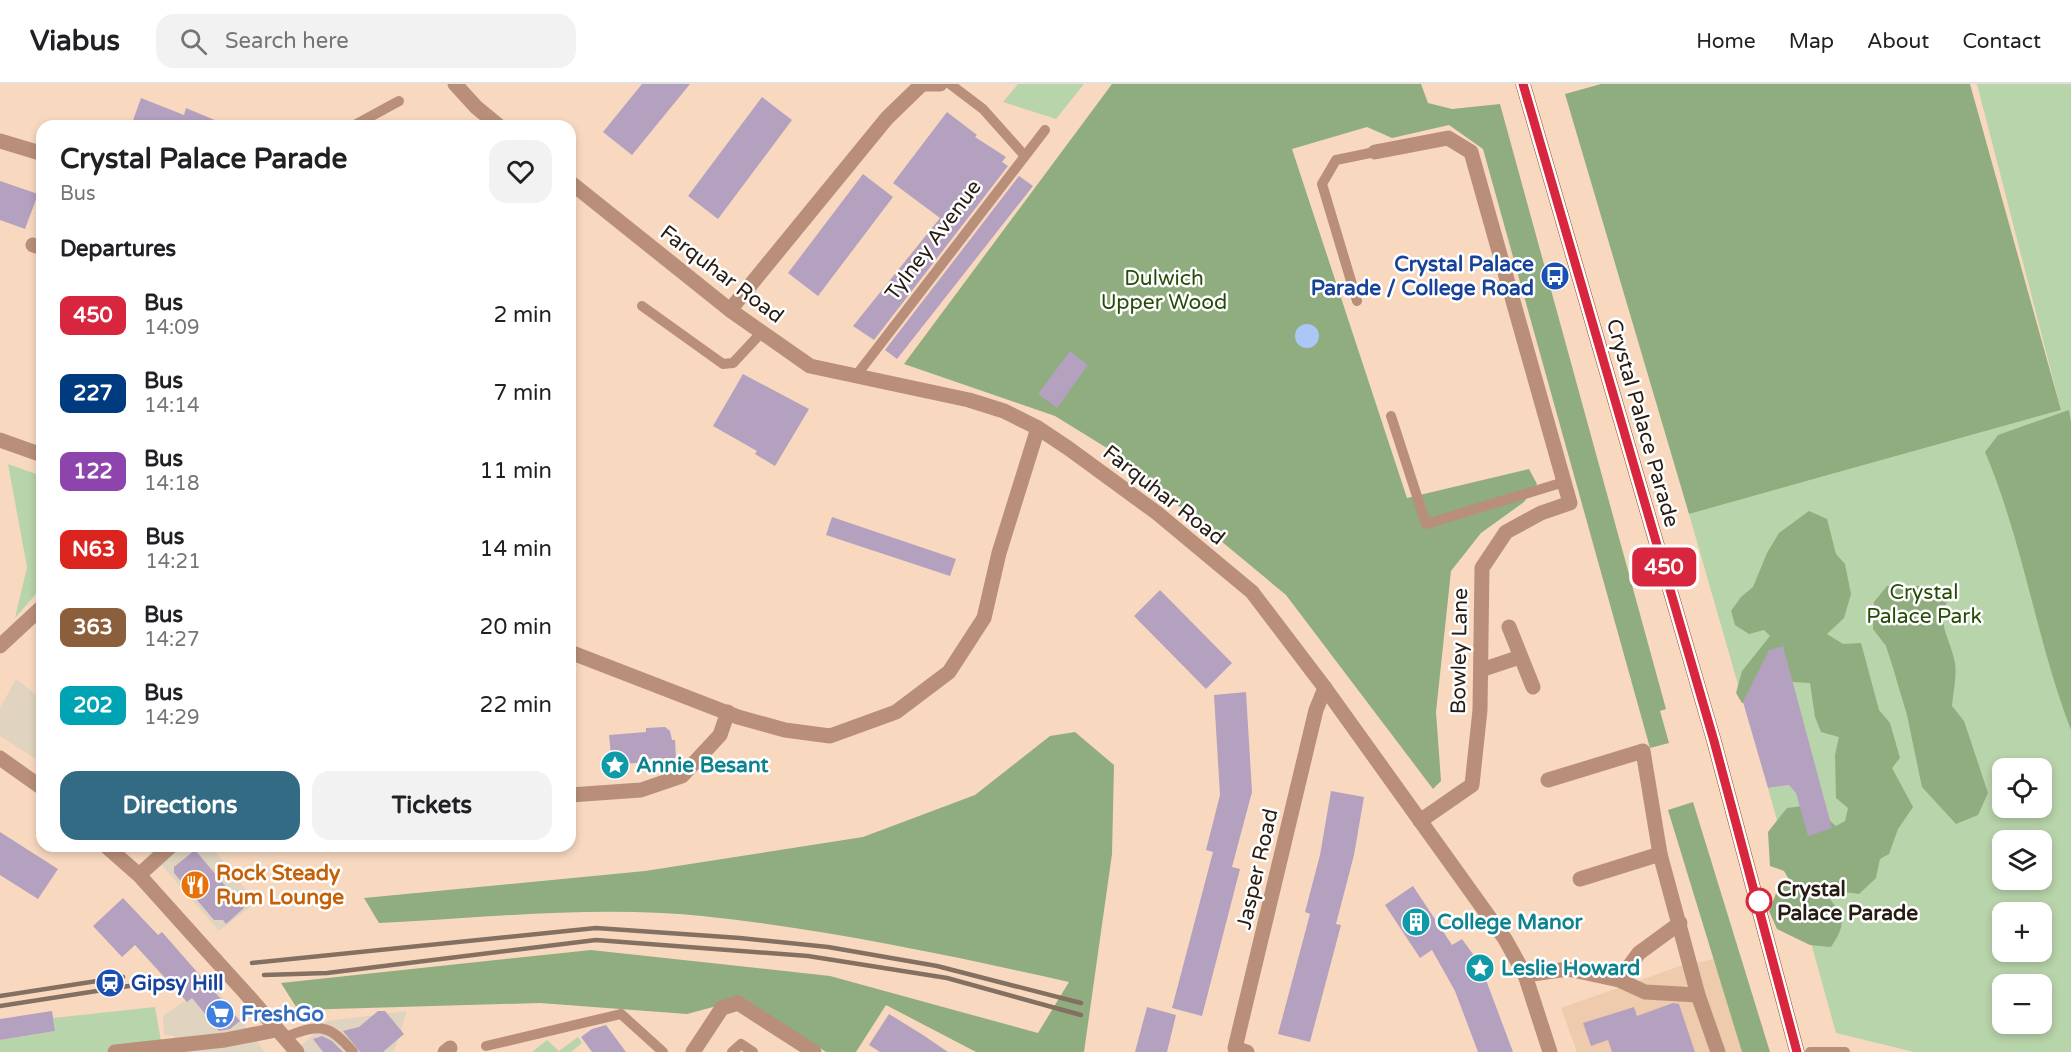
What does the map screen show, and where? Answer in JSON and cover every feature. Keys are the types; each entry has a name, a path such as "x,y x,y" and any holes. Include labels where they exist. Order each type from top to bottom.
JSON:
{"main road":[{"name":"Crystal Palace Parade","path":"1523,84 1714,741 1797,1052"}],"street":[{"path":"455,84 492,120"},
{"path":"730,310 887,118 922,84"},
{"path":"927,84 940,84"},
{"path":"1375,152 1448,138 1470,152 1564,482"},
{"path":"0,141 36,152"},
{"name":"Farquhar Road","path":"576,187 730,310 810,366 969,400 1004,411 1038,428 1157,513 1249,588 1325,688 1505,939 1525,975 1550,1052"},
{"path":"576,654 728,712 785,730 830,736 896,712 949,672 984,618 999,554 1038,428"},
{"path":"0,440 36,453"},
{"name":"Bowley Lane","path":"1420,821 1472,785 1481,670 1482,568 1506,532 1541,513 1570,503 1564,482"},
{"path":"0,646 36,613"},
{"path":"1509,627 1533,687"},
{"path":"1481,670 1520,657"},
{"name":"Jasper Road","path":"1247,1052 1235,1048 1313,721 1325,688"},
{"path":"576,795 641,790 682,776 720,735 728,712"},
{"path":"1548,780 1643,751 1660,854 1698,995 1718,1052"},
{"path":"0,758 36,784"},
{"path":"113,852 139,875 297,1052"},
{"path":"139,875 164,852"},
{"path":"1580,879 1660,854"},
{"path":"1619,980 1639,954 1680,923"},
{"path":"1525,975 1568,969 1619,980 1645,992 1698,995"},
{"path":"693,1052 722,1008 738,1003 814,1052"},
{"path":"115,1052 280,1034"}],"lane":[{"path":"950,84 983,109 1024,155"},
{"path":"364,120 399,101"},
{"name":"Tylney Avenue","path":"855,377 1045,130"},
{"path":"1357,301 1322,184 1336,160 1375,152"},
{"path":"642,306 723,364 733,363 762,332"},
{"path":"1391,416 1426,524 1564,482"},
{"path":"486,1046 621,1014 663,1052"},
{"path":"280,1034 310,1027 337,1032 353,1052"},
{"path":"732,1052 741,1044 753,1052"},
{"path":"1810,1052 1845,1052"}],"shaded area":[{"path":"16,679 36,694 36,759 0,736 0,708"},
{"path":"150,852 216,852 254,900 248,909 219,931"},
{"path":"1714,959 1742,1052 1577,1052 1561,1008 1680,966"},
{"path":"211,982 265,1052 178,1052 174,1036 164,1035 163,1016"},
{"path":"407,1011 394,1052 282,1052 303,1044 327,1021"}],"green space":[{"path":"1018,84 1084,84 1056,119 1003,102"},
{"name":"Dulwich Upper Wood","path":"1112,84 1421,84 1428,103 1452,109 1500,104 1666,709 1660,711 1669,743 1650,748 1483,149 1449,125 1392,138 1367,127 1292,149 1407,498 1529,469 1537,484 1524,502 1481,533 1451,571 1436,712 1441,781 1433,789 1286,595 1115,453 1055,416 904,364"},
{"path":"1601,84 1970,84 2061,410 1689,514 1565,94"},
{"name":"Crystal Palace Park","path":"1977,84 2071,84 2071,1052 1914,1052 1836,1033 1768,788 1789,785 1832,828 1743,702 1689,514 2061,410"},
{"path":"2069,410 2071,422 2071,730 2048,661 2010,520 1985,452 1998,435"},
{"path":"8,464 36,474 36,594 15,618 27,567"},
{"path":"1809,511 1827,519 1836,554 1845,564 1851,594 1844,618 1827,634 1843,644 1861,643 1879,710 1890,723 1900,758 1892,768 1913,807 1898,829 1889,854 1880,859 1876,878 1859,894 1844,892 1829,898 1842,922 1831,947 1810,945 1777,929 1769,911 1777,891 1790,881 1784,871 1770,866 1768,832 1787,808 1811,805 1836,826 1845,821 1848,808 1836,798 1835,755 1839,737 1821,732 1815,717 1810,683 1793,682 1782,675 1753,702 1742,703 1736,693 1742,671 1770,636 1764,630 1749,634 1735,625 1731,611 1741,597 1753,587 1767,553 1779,533"},
{"path":"1887,586 1934,586 1949,596 1945,607 1944,623 1955,663 1952,706 1964,721 1988,793 1978,815 1956,824 1922,787 1907,715 1893,668 1886,646 1873,629 1874,602"},
{"path":"1075,732 1114,765 1112,854 1084,1052 976,1052 886,1005 856,1052 826,1052 743,999 687,1014 540,1003 298,1010 281,983 591,950 830,976 1038,1033 1069,982 840,935 702,916 581,912 379,923 364,898 645,871 863,837 975,795 1050,736"},
{"path":"1693,802 1770,1052 1742,1052 1668,810"},
{"path":"155,1007 162,1047 115,1052 0,1052 0,1040 55,1031 53,1018"},
{"path":"578,1037 582,1043 571,1052 532,1052 547,1040 559,1051"}],"water":[{"path":"1307,324 1316,327 1319,336 1316,345 1307,348 1298,345 1295,336 1298,327"}],"building":[{"path":"642,84 690,84 632,155 603,132"},
{"path":"762,97 792,120 718,219 688,196"},
{"path":"141,98 184,115 186,108 215,120 133,120"},
{"path":"947,112 977,135 975,137 1006,157 1002,162 1008,166 874,340 853,326 940,218 893,183"},
{"path":"863,174 893,197 818,296 788,273"},
{"path":"1019,176 1033,186 897,359 885,350"},
{"path":"0,181 36,193 25,229 0,220"},
{"path":"1070,351 1088,365 1057,408 1038,394"},
{"path":"743,374 809,409 775,466 755,454 757,451 713,426"},
{"path":"832,517 956,559 950,576 826,535"},
{"path":"1160,590 1232,663 1206,689 1134,616"},
{"path":"1783,646 1832,828 1808,836 1796,793 1789,785 1768,788 1743,702 1769,650"},
{"path":"1246,692 1252,792 1232,867 1240,869 1202,1016 1172,1008 1213,852 1206,850 1220,795 1214,695"},
{"path":"665,727 670,731 672,740 675,740 676,758 648,759 648,762 612,765 609,735 646,732 646,728"},
{"path":"1331,791 1364,797 1354,855 1336,924 1341,925 1310,1042 1278,1034 1310,914 1305,912 1320,855"},
{"path":"0,832 58,869 38,899 0,875"},
{"path":"193,852 197,852 244,908 226,924 223,920 214,920 174,873 174,867"},
{"path":"1413,886 1452,945 1462,939 1480,964 1513,1052 1478,1052 1455,991 1432,950 1420,958 1385,905"},
{"path":"123,898 158,935 162,932 240,1021 230,1029 219,1031 192,998 187,1002 135,945 122,957 93,926"},
{"path":"1673,1003 1679,1004 1695,1052 1612,1052 1608,1040 1591,1046 1583,1023 1634,1007 1637,1016"},
{"path":"1147,1007 1176,1015 1167,1052 1135,1052"},
{"path":"52,1011 55,1031 0,1040 0,1019"},
{"path":"378,1011 385,1011 404,1034 383,1052 360,1052 343,1031 359,1027"},
{"path":"889,1014 948,1052 880,1052 869,1045"},
{"path":"606,1025 626,1052 592,1052 581,1037 592,1029"},
{"path":"322,1036 332,1041 343,1052 323,1052 313,1039"}],"railway":[{"path":"252,963 596,928 828,947 937,966 1081,1003"},
{"path":"264,975 327,973 596,940 808,956 947,978 1081,1015"},
{"path":"0,996 123,977"},
{"path":"0,1006 129,986"}],"bus line":[{"name":"450","path":"1523,84 1714,741 1755,886 1797,1052"}],"place":[{"name":"Crystal Palace Parade / College Road","path":"1555,276"},
{"name":"Annie Besant","path":"615,765"},
{"name":"Rock Steady Rum Lounge","path":"195,885"},
{"name":"Crystal Palace Parade","path":"1759,901"},
{"name":"College Manor","path":"1416,922"},
{"name":"Leslie Howard","path":"1480,968"},
{"name":"Gipsy Hill","path":"110,983"},
{"name":"FreshGo","path":"220,1014"}]}
